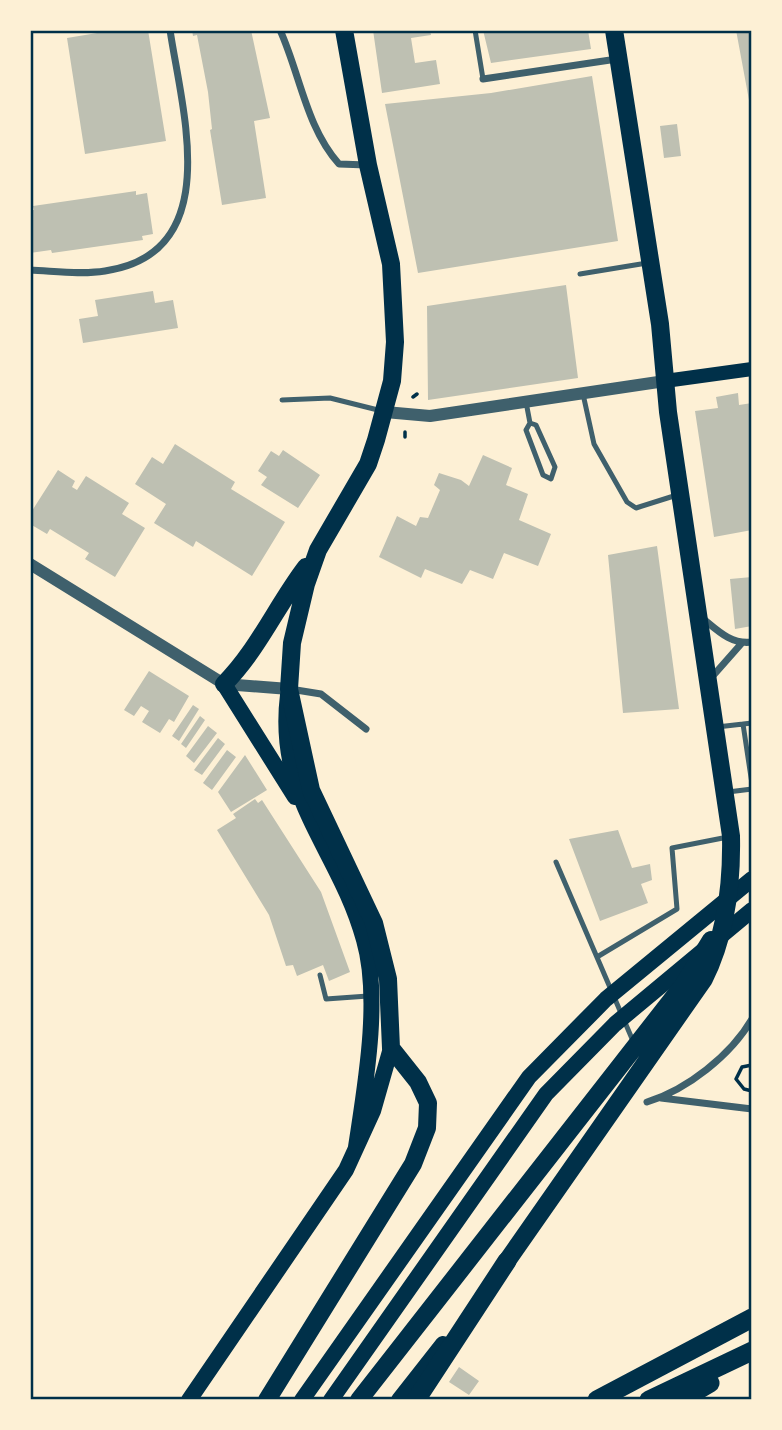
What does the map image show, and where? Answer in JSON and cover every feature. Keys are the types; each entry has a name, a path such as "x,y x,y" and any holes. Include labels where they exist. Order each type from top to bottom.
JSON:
{"highway":[{"path":"224,684 250,654 283,597 318,550 368,464 385,412 393,368 395,301 391,264 368,165 344,30"},
{"path":"415,1400 507,1261 694,996 715,956 732,876 731,836 650,263 614,30"},
{"path":"267,1400 424,1141 428,1116 425,1093 391,1048 388,979 374,923 311,790 289,689 289,663 298,613 318,550"},
{"path":"359,1400 698,964 725,911"},
{"path":"597,1400 752,1318"},
{"path":"649,1400 752,1351"},
{"path":"681,1400 752,1359"}],"main road":[{"path":"665,381 752,369"},
{"path":"224,684 307,815 357,918 365,944 371,1037 356,1147"},
{"path":"289,689 284,728 288,757 307,815"},
{"path":"302,1400 506,1105 581,1022 752,879"},
{"path":"331,1400 526,1119 591,1045 752,910"},
{"path":"189,1400 345,1170 381,1087 391,1048"},
{"path":"399,1400 507,1261"}],"street":[{"path":"30,270 85,272 120,268 151,254 169,236 182,209 190,168 170,30"},
{"path":"280,30 314,126 328,152 339,164 349,167 368,165"},
{"path":"483,79 618,58"},
{"path":"385,412 429,416 665,381"},
{"path":"30,564 224,684 321,694 366,729"},
{"path":"698,614 724,636 741,643 752,642"},
{"path":"709,681 741,643"},
{"path":"647,1102 660,1098 710,1066 739,1038 752,1019"},
{"path":"660,1098 752,1109"}],"lane":[{"path":"475,30 483,79"},
{"path":"580,274 650,263"},
{"path":"583,394 594,444 627,502 636,508 682,493"},
{"path":"282,400 330,398 385,412"},
{"path":"526,402 530,423 526,430 543,475 551,479 555,467 536,425 530,423"},
{"path":"715,727 752,723"},
{"path":"743,724 752,784"},
{"path":"723,793 752,789"},
{"path":"597,957 677,909 671,848 731,836"},
{"path":"556,862 635,1047"},
{"path":"320,975 326,999 370,996"}],"path":[{"path":"752,1065 738,1071 736,1079 744,1089 752,1091"}],"building":[{"path":"115,30 148,30 166,141 85,154 67,38"},
{"path":"192,30 251,30 270,118 254,121 266,198 222,205 210,130 208,92 197,35 193,36"},
{"path":"373,30 430,30 431,35 411,38 415,63 436,60 440,84 382,93"},
{"path":"483,30 588,30 591,49 491,63"},
{"path":"736,30 752,30 752,111 751,111"},
{"path":"592,76 618,241 418,273 385,104 491,93"},
{"path":"677,124 681,156 664,158 660,126"},
{"path":"136,191 136,195 147,193 153,234 142,236 143,240 52,253 51,250 30,253 30,210 34,210 33,206"},
{"path":"566,285 578,378 428,400 427,306"},
{"path":"153,291 155,303 173,300 178,328 83,343 79,319 98,316 95,300"},
{"path":"738,393 739,405 752,403 752,530 714,537 695,411 718,408 716,397"},
{"path":"175,444 235,482 231,489 285,522 252,576 196,541 193,547 154,523 166,504 135,484 152,457 163,464"},
{"path":"283,450 320,475 298,508 261,485 267,477 258,471 271,451 279,456"},
{"path":"483,455 512,468 506,485 528,494 519,520 551,534 538,566 504,553 493,579 470,570 462,584 425,569 421,578 379,557 397,516 416,526 420,517 428,518 440,490 434,485 439,473 461,480 469,486"},
{"path":"58,470 75,481 72,487 77,490 86,476 129,503 122,514 145,528 115,577 85,559 89,553 50,529 47,534 30,524 30,514"},
{"path":"657,546 679,709 623,713 608,555"},
{"path":"752,577 752,626 735,629 730,579"},
{"path":"149,671 189,696 174,722 169,719 160,733 142,722 149,711 141,706 134,716 124,710"},
{"path":"193,705 199,709 179,741 172,736"},
{"path":"200,716 205,720 186,748 181,744"},
{"path":"208,726 217,733 194,763 186,756"},
{"path":"218,738 225,744 202,775 194,770"},
{"path":"227,750 236,757 212,790 203,783"},
{"path":"245,755 267,790 231,812 218,792"},
{"path":"255,799 258,803 262,800 321,892 350,972 329,981 323,965 297,976 293,965 286,966 269,915 217,830 236,818 233,814"},
{"path":"618,830 632,868 650,864 652,880 641,884 648,903 600,921 569,839"},
{"path":"459,1367 479,1381 469,1395 449,1382"}]}
